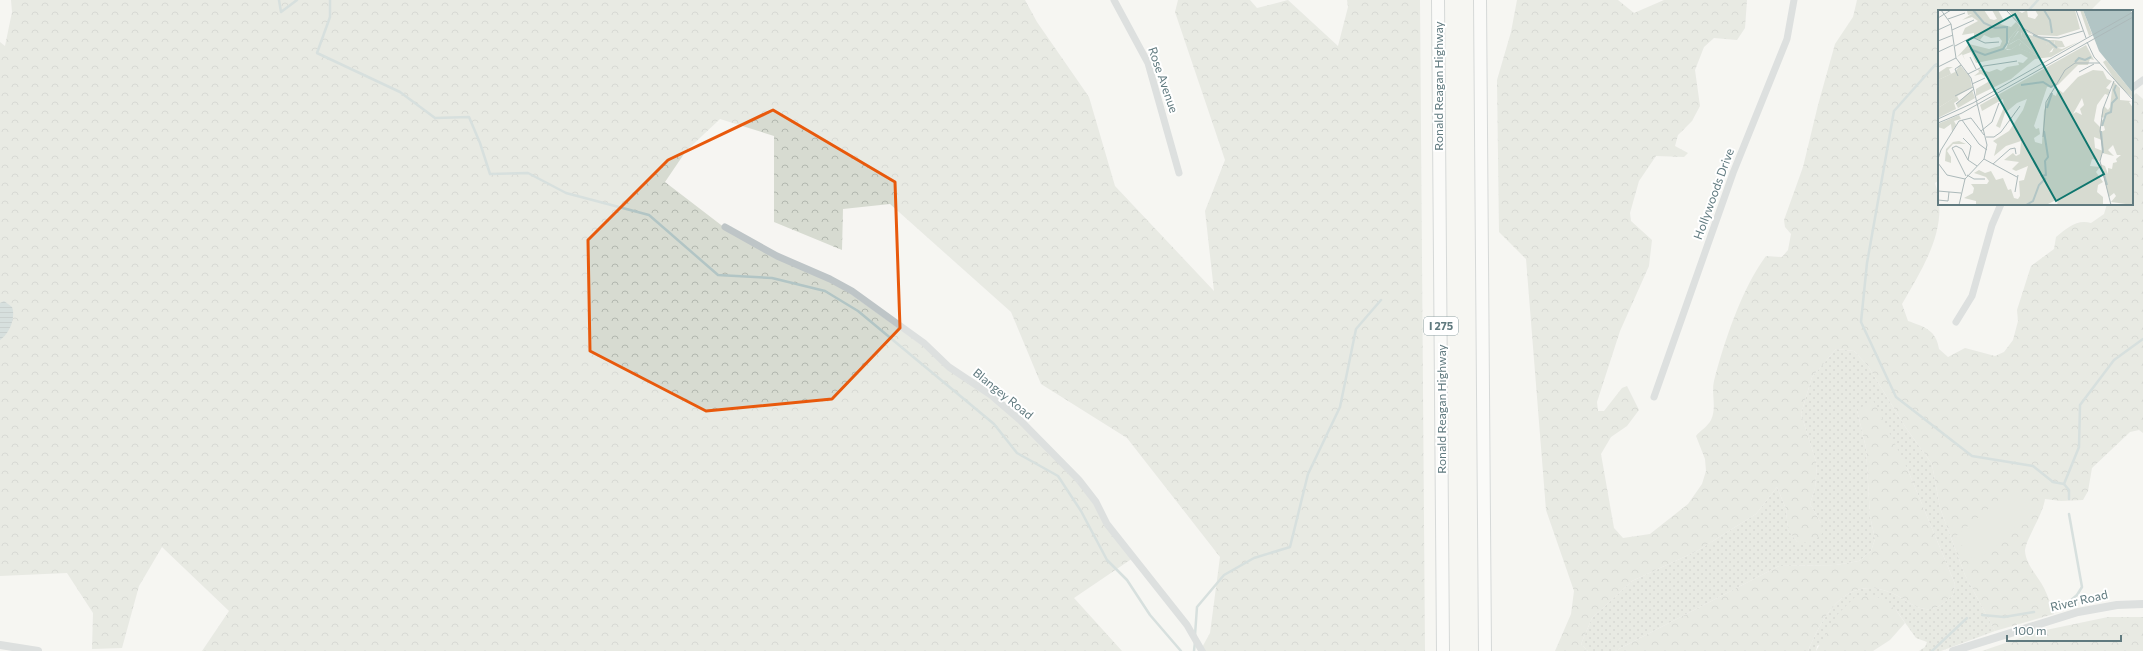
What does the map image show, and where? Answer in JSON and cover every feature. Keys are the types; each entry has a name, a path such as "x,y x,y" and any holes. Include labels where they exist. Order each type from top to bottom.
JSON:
{"highway":[{"name":"Ronald Reagan Highway","path":"1438,0 1443,651"},
{"path":"1480,0 1485,651"}],"street":[{"name":"Rose Avenue","path":"1114,0 1148,63 1179,173"},
{"name":"Hollywoods Drive","path":"1654,397 1733,173 1787,39 1794,0"},
{"path":"2133,87 2143,80"},
{"path":"1956,322 1972,296 1992,225 2001,205"},
{"name":"Blangey Road","path":"725,228 777,256 830,279 852,291 924,343 949,366 991,395 1020,420 1082,484 1096,502 1107,524 1187,625 1202,651"},
{"name":"River Road","path":"1953,651 2078,612 2117,605 2143,604"},
{"path":"0,645 38,651"}],"highlighted area":[{"path":"773,110 895,182 900,328 832,399 706,411 590,351 588,240 668,160"}],"green space":[{"path":"11,0 1025,0 1037,22 1089,97 1115,186 1214,291 1205,211 1225,160 1175,12 1178,0 1250,0 1257,8 1288,0 1338,46 1348,7 1347,0 1420,0 1425,651 1200,651 1210,633 1220,557 1127,438 1041,384 1011,312 890,204 843,209 842,250 774,222 774,136 720,119 686,151 665,182 725,228 830,279 991,395 1066,466 1133,558 1074,598 1122,651 202,651 229,611 162,547 139,586 122,648 92,649 93,613 67,573 0,576 0,42 5,46 12,12"},
{"path":"1517,0 1618,0 1634,13 1664,0 1747,0 1745,28 1737,40 1714,38 1704,47 1695,70 1700,106 1692,121 1678,135 1675,146 1688,153 1684,157 1656,156 1639,181 1630,213 1631,221 1652,240 1649,266 1620,331 1597,402 1598,411 1604,411 1622,388 1627,386 1639,410 1627,426 1611,437 1601,454 1614,528 1623,538 1650,534 1688,504 1702,484 1706,471 1705,459 1696,436 1708,424 1713,415 1713,386 1723,350 1742,299 1757,269 1766,256 1782,257 1788,250 1791,234 1785,227 1784,220 1803,167 1835,44 1853,17 1857,0 2101,0 2091,10 1938,10 1938,181 1935,183 1938,195 1939,215 1937,230 1926,260 1902,304 1908,321 1929,330 1935,337 1939,349 1948,357 1965,348 1995,356 2004,352 2013,340 2018,321 2017,310 2031,266 2054,249 2056,237 2077,223 2091,223 2104,214 2107,205 2133,205 2133,96 2136,93 2143,99 2143,433 2139,430 2130,432 2092,468 2088,491 2083,500 2061,501 2045,499 2044,505 2028,540 2025,551 2028,561 2044,588 2054,614 1995,631 1965,575 1940,508 1932,464 1906,428 1868,366 1854,351 1836,349 1812,377 1801,414 1817,465 1815,488 1810,504 1821,523 1822,534 1811,543 1798,543 1788,530 1786,509 1777,487 1756,514 1697,551 1632,581 1592,618 1581,644 1588,651 1555,651 1571,614 1574,591 1546,510 1526,259 1499,232 1497,80 1511,32"},
{"path":"1836,349 1854,351 1868,366 1906,428 1932,464 1940,508 1965,575 1995,631 1941,651 1919,651 1925,647 1927,642 1916,638 1896,610 1817,646 1816,651 1808,651 1814,637 1830,610 1851,592 1864,588 1879,589 1896,595 1919,608 1924,609 1940,606 1953,595 1955,584 1907,468 1857,410 1866,448 1870,516 1875,539 1871,551 1859,561 1836,565 1779,566 1615,651 1588,651 1581,644 1592,618 1632,581 1697,551 1756,514 1777,487 1786,509 1788,530 1798,543 1811,543 1821,523 1810,504 1815,488 1817,465 1801,414 1812,377"},
{"path":"1873,400 1907,468 1955,584 1953,595 1940,606 1924,609 1919,608 1896,595 1879,589 1864,588 1851,592 1830,610 1814,637 1808,651 1615,651 1779,566 1836,565 1859,561 1871,551 1875,539 1870,516 1866,448 1857,410"},
{"path":"2015,486 2031,511 1995,547 1979,557 1972,558 1955,537"},
{"path":"1856,596 1876,596 1896,610 1905,623 1890,640 1873,651 1816,651 1837,615"},
{"path":"2108,617 2143,617 2143,651 1982,651 2041,631"}],"shaded area":[{"path":"4,301 12,307 13,316 9,330 0,340 0,303"}],"waterway":[{"path":"279,0 281,12 297,0"},
{"path":"330,0 330,17 317,53 400,92 435,118 469,117 480,143 490,174 528,173 566,193 649,215 718,275 772,278 825,291 858,311 994,424 1017,453 1058,476 1081,511 1107,560 1127,580 1150,615 1181,651"},
{"path":"2029,10 2038,0"},
{"path":"1938,64 1894,111 1867,263 1861,322 1896,397 1972,456 2033,466 2053,482 2064,484 2069,490 2069,499"},
{"path":"1195,635 1197,607 1224,575 1254,558 1290,547 1308,474 1340,407 1356,329 1381,300"},
{"path":"2064,484 2079,447 2080,405 2114,360 2143,339"},
{"path":"2069,514 2082,587 2077,595 2070,601"},
{"path":"1982,615 2004,617 2034,612"},
{"path":"1932,651 1967,618"},
{"path":"1194,651 1195,642"}]}
